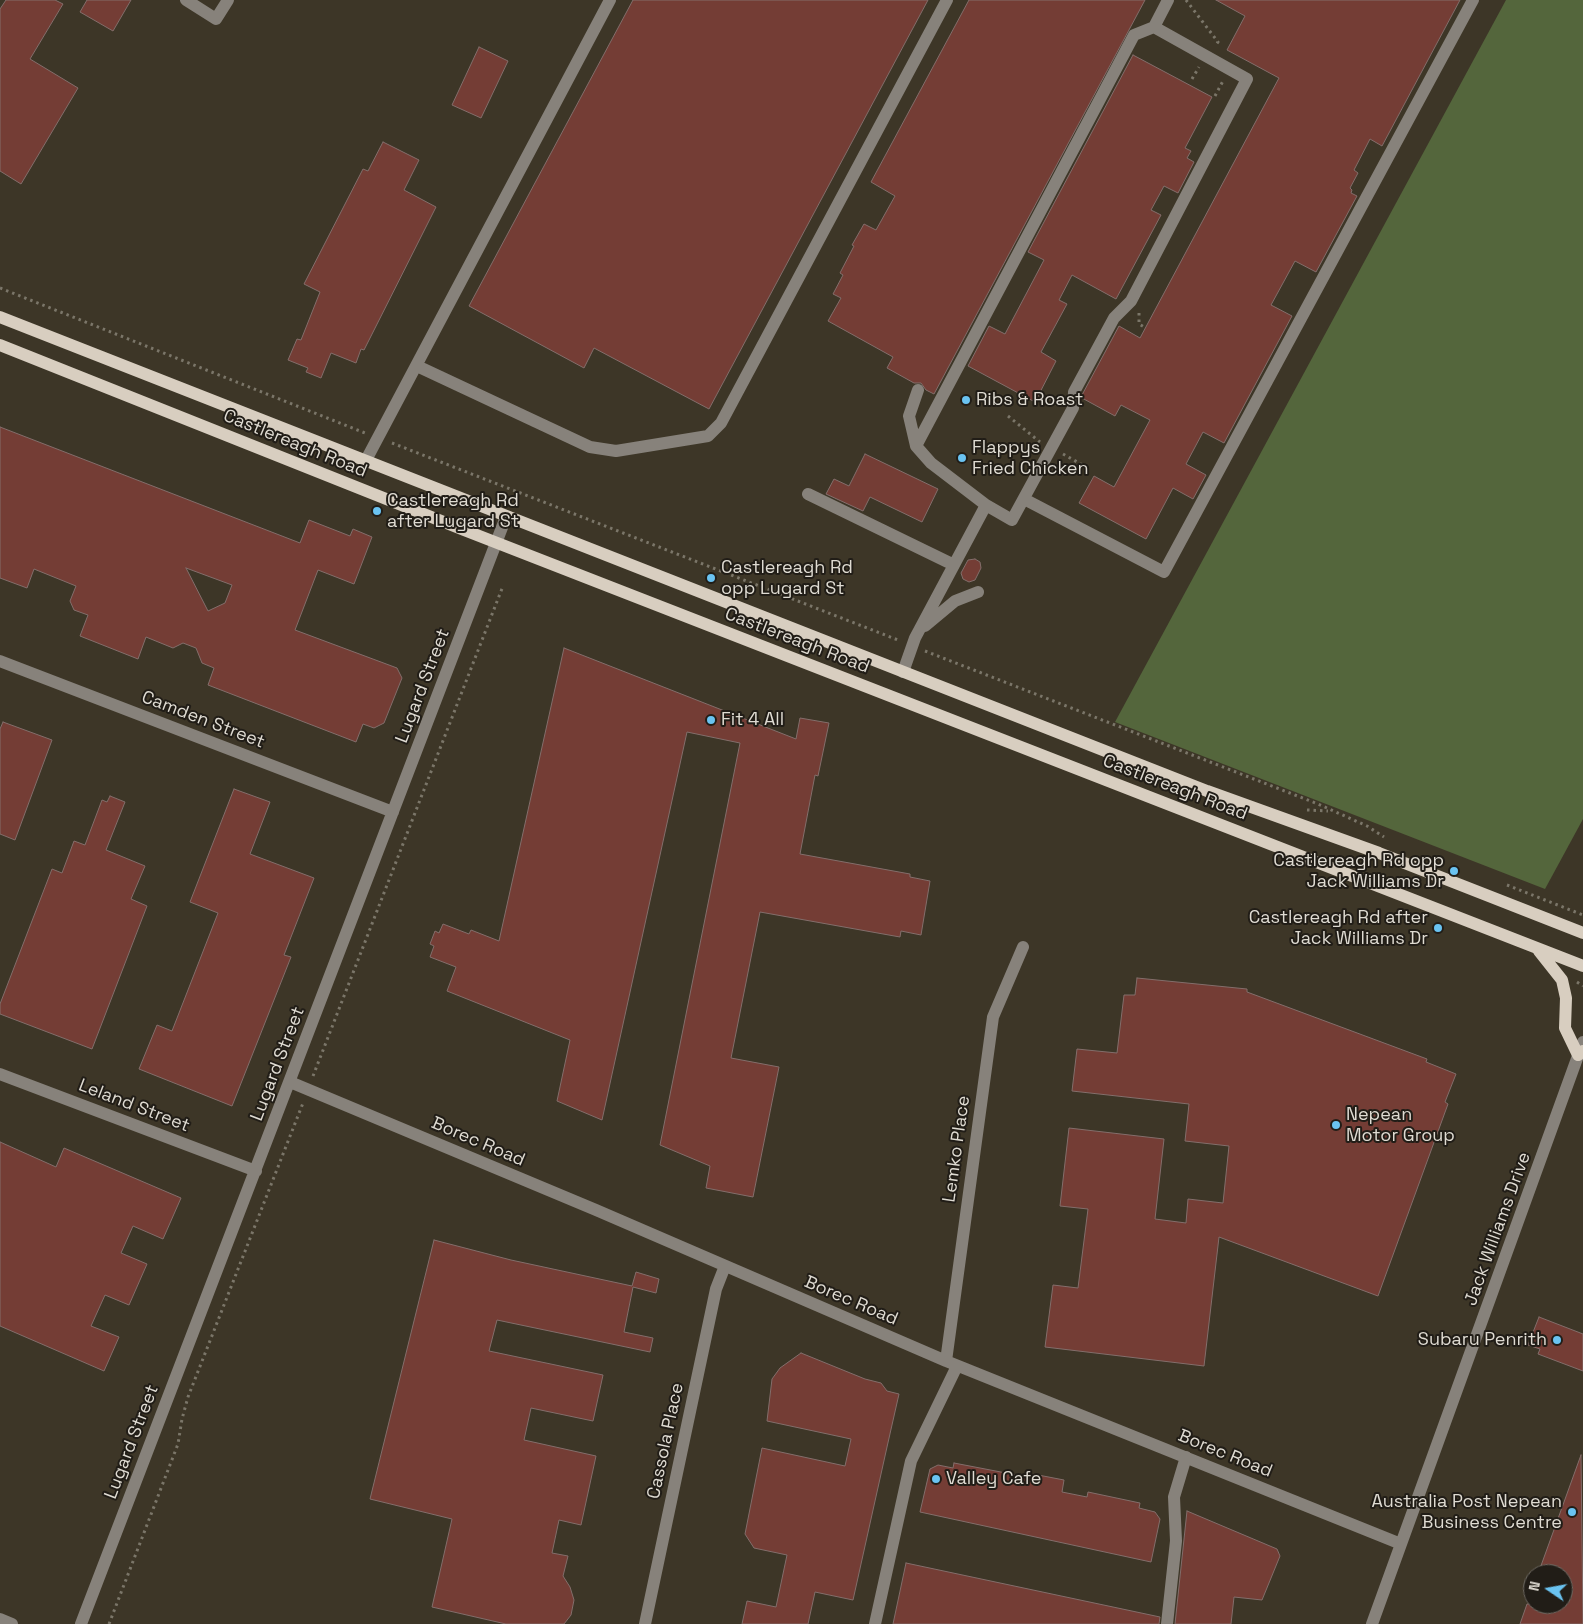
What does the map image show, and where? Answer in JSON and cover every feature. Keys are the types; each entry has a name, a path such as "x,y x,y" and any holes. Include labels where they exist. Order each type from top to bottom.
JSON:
{"main road":[{"name":"Castlereagh Road","path":"0,317 365,462 1235,802 1379,853 1583,933"},
{"name":"Castlereagh Road","path":"0,345 496,543 1583,966"},
{"path":"1538,949 1556,971 1565,988 1565,1028 1581,1053"}],"street":[{"path":"186,0 216,19 228,0"},
{"path":"365,462 610,0"},
{"path":"416,366 590,447 616,450 708,436 721,423 948,0"},
{"path":"916,446 1134,35 1154,27 1168,0"},
{"path":"1024,499 1164,572 1473,0"},
{"path":"918,390 909,416 916,446 931,463 986,506 1012,520 1072,408 1074,392 1114,318 1131,301 1247,79 1154,27"},
{"path":"808,494 954,565"},
{"path":"903,672 920,630 986,506"},
{"name":"Lugard Street","path":"81,1624 506,517"},
{"path":"920,630 955,601 978,592"},
{"name":"Camden Street","path":"0,661 393,812"},
{"name":"Lemko Place","path":"875,1624 911,1461 952,1363 993,1016 1023,946"},
{"name":"Jack Williams Drive","path":"1372,1624 1581,1053 1583,1042"},
{"name":"Leland Street","path":"0,1074 256,1171"},
{"name":"Borec Road","path":"290,1082 952,1363 1401,1544"},
{"name":"Cassola Place","path":"645,1624 716,1289 725,1266"},
{"path":"1167,1624 1176,1541 1174,1497 1186,1457"},
{"path":"0,1619 12,1624"}],"path":[{"path":"0,288 378,438 1318,804 1367,826 1389,840"},
{"path":"315,1070 503,586"},
{"path":"1498,882 1583,915"},
{"path":"109,1624 178,1444 188,1397 302,1105"}],"green space":[{"path":"1506,0 1583,0 1583,819 1545,889 1115,722"}],"building":[{"path":"6,0 55,0 63,4 30,59 78,88 21,184 0,171 0,9"},
{"path":"87,0 131,0 113,31 80,12"},
{"path":"633,0 928,0 709,409 594,348 584,368 469,306"},
{"path":"969,0 1145,0 934,394 926,390 921,383 914,383 887,368 893,357 828,321 841,298 833,294 843,275 840,273 854,246 852,245 864,224 876,230 895,196 871,182"},
{"path":"1216,0 1460,0 1382,146 1370,139 1354,170 1358,173 1350,188 1352,190 1351,193 1357,196 1316,272 1295,261 1271,305 1292,316 1224,443 1203,432 1186,464 1206,475 1193,499 1173,488 1146,539 1079,503 1094,476 1114,487 1150,420 1121,405 1115,416 1082,398 1082,395 1119,326 1140,338 1279,78 1227,50 1245,16"},
{"path":"479,47 508,61 481,118 452,105"},
{"path":"1133,55 1212,97 1185,148 1191,151 1187,158 1194,162 1178,193 1164,186 1151,210 1161,215 1116,299 1072,275 1059,300 1067,304 1041,352 1056,361 1035,402 968,366 989,326 1005,334 1044,260 1028,252"},
{"path":"383,142 419,160 404,190 436,207 364,350 361,349 356,363 331,353 321,378 306,372 308,368 288,360 297,339 301,340 320,292 304,284 363,169 368,171"},
{"path":"0,427 300,543 309,520 350,536 353,529 372,537 354,584 318,570 295,630 397,668 402,678 384,723 374,728 363,724 356,742 208,685 214,668 202,663 196,648 183,643 173,648 146,637 138,659 80,636 88,615 74,610 70,601 76,586 34,569 27,588 0,578","holes":["186,568 232,585 225,603 208,611"]},
{"path":"865,454 938,489 922,522 870,497 863,511 826,494 834,479 849,486"},
{"path":"975,559 980,562 981,568 975,580 969,582 963,579 961,573 968,560"},
{"path":"564,648 796,739 800,718 829,723 818,776 815,775 800,854 910,874 910,877 930,881 921,935 901,931 900,937 760,912 731,1058 779,1067 753,1197 706,1188 710,1166 660,1145 740,743 687,732 602,1120 557,1101 570,1040 447,991 456,967 430,957 434,946 430,944 435,931 439,933 443,924 469,934 471,930 499,941"},
{"path":"3,722 52,740 15,840 0,834 0,729"},
{"path":"234,789 270,802 250,854 314,878 284,955 291,957 232,1106 139,1069 157,1025 172,1031 218,913 190,902"},
{"path":"110,796 125,802 106,850 145,866 131,899 147,906 92,1049 0,1014 0,1004 52,869 62,873 74,841 85,845 102,800 107,802"},
{"path":"1137,978 1247,989 1247,992 1427,1059 1426,1062 1456,1074 1445,1102 1448,1104 1378,1296 1219,1237 1204,1366 1045,1347 1053,1285 1078,1288 1088,1209 1060,1206 1069,1128 1164,1139 1155,1219 1186,1223 1188,1199 1223,1203 1229,1146 1185,1141 1189,1104 1072,1091 1077,1049 1117,1053 1124,995 1135,995"},
{"path":"0,1142 56,1167 64,1148 181,1198 163,1239 133,1226 121,1253 147,1264 129,1305 105,1295 91,1326 119,1337 104,1371 0,1326"},
{"path":"434,1240 511,1260 632,1286 636,1272 659,1279 656,1293 633,1287 624,1332 653,1338 650,1352 497,1320 489,1351 603,1375 593,1421 531,1408 524,1440 596,1456 581,1525 559,1520 552,1553 568,1556 563,1576 570,1587 574,1600 571,1615 564,1624 506,1624 432,1607 452,1519 370,1499"},
{"name":"Subaru Penrith","path":"1539,1317 1583,1334 1583,1371 1538,1354 1540,1349 1528,1345"},
{"path":"801,1353 865,1379 881,1383 887,1391 899,1394 853,1600 815,1592 808,1624 742,1624 747,1601 776,1607 787,1555 754,1548 745,1534 762,1448 845,1466 851,1439 767,1421 772,1379 780,1368"},
{"name":"Australia Post Nepean Business Centre","path":"1581,1455 1583,1624 1520,1624 1524,1614 1573,1614 1573,1564 1542,1564"},
{"path":"954,1463 1032,1478 1033,1474 1064,1480 1062,1492 1087,1497 1088,1492 1140,1503 1139,1508 1155,1512 1160,1519 1151,1562 920,1512 930,1469 938,1465 953,1468"},
{"path":"1187,1511 1277,1549 1280,1556 1262,1600 1234,1597 1231,1624 1175,1624"},
{"path":"906,1563 1160,1617 1159,1624 893,1624"}],"place":[{"name":"Ribs & Roast","path":"966,400"},
{"name":"Flappys Fried Chicken","path":"962,458"},
{"name":"Castlereagh Rd after Lugard St","path":"377,511"},
{"name":"Castlereagh Rd opp Lugard St","path":"711,578"},
{"name":"Fit 4 All","path":"711,720"},
{"name":"Castlereagh Rd opp Jack Williams Dr","path":"1454,871"},
{"name":"Castlereagh Rd after Jack Williams Dr","path":"1438,928"},
{"name":"Nepean Motor Group","path":"1336,1125"},
{"name":"Subaru Penrith","path":"1557,1340"},
{"name":"Valley Cafe","path":"936,1479"},
{"name":"Australia Post Nepean Business Centre","path":"1572,1512"}]}
